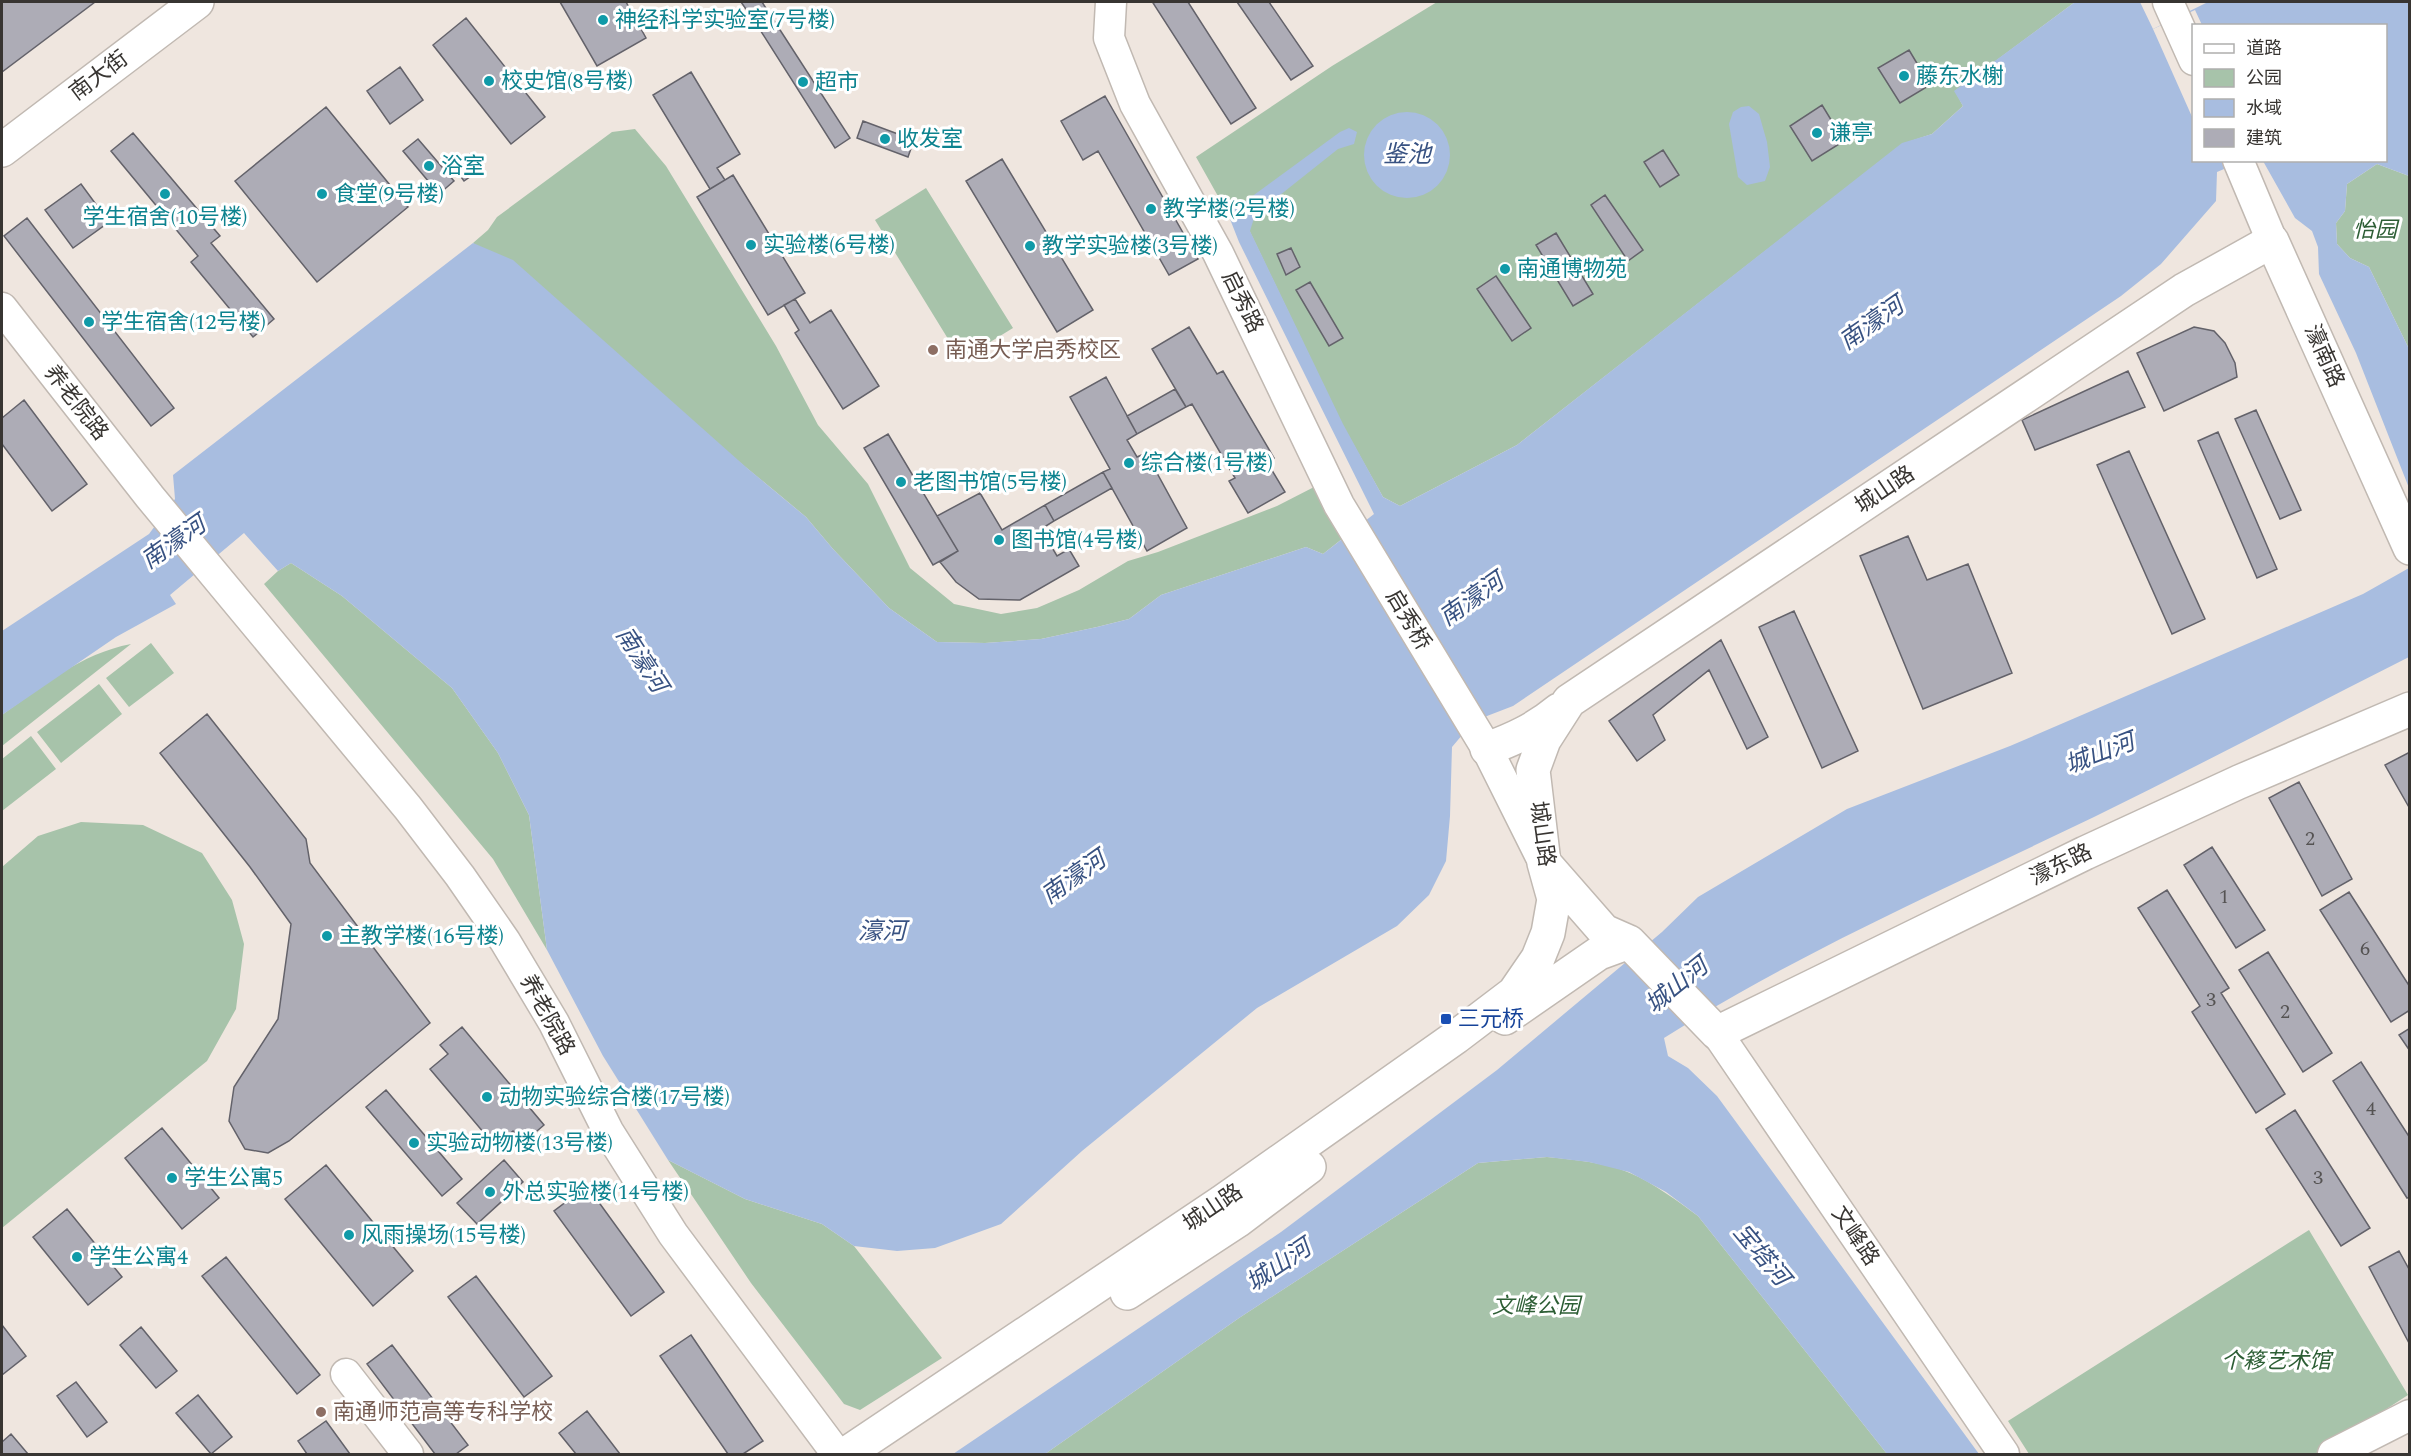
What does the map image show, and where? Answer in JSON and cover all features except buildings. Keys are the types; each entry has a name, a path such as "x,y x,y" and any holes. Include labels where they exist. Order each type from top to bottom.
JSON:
{"main road":[{"name":"南大街","path":"2,150 197,2"},
{"name":"濠南路","path":"2272,241 2409,548"},
{"name":"城山路","path":"846,1455 1222,1203 1514,993 1538,958 1548,933 1554,899 1544,863 1533,770 1544,740 1569,701 2184,290 2272,241"},
{"path":"1482,742 1521,736 1539,726 1569,701"},
{"name":"濠东路","path":"1711,1026 2239,782 2409,709"},
{"path":"1544,863 1604,931 1633,946 1711,1026"},
{"name":"城山路","path":"879,1455 1238,1221 1520,1007 1599,953 1633,946"}],"street":[{"name":"启秀路","path":"1111,2 1108,38 1135,104 1218,253 1339,505"},
{"path":"2171,10 2192,58"},
{"name":"濠南路","path":"2238,162 2272,241"},
{"name":"养老院路","path":"2,308 150,497 408,808 460,876 506,941 554,1023 608,1131 673,1234 837,1455"},
{"name":"启秀桥","path":"1339,505 1482,742"},
{"path":"1482,742 1544,863"},
{"name":"文峰路","path":"1711,1026 2004,1455"},
{"path":"346,1374 408,1455"},
{"path":"2333,1455 2409,1415"}],"green space":[{"name":"南通博物苑","path":"1437,2 2075,2 1955,91 1963,106 1932,134 1902,144 1517,445 1400,506 1383,497 1342,424 1250,232 1228,214 1196,157 1332,66"},
{"path":"635,129 666,166 776,346 818,425 868,484 910,568 954,604 1001,614 1037,608 1079,590 1128,561 1158,552 1277,506 1316,486 1342,539 1323,554 1306,547 1161,595 1129,619 1041,639 985,643 937,642 889,608 806,517 473,243 488,230 497,217 612,132"},
{"name":"怡园","path":"2377,164 2409,176 2409,349 2369,267 2350,258 2337,244 2336,223 2345,211 2347,184"},
{"path":"926,188 1013,328 961,360 875,220"},
{"path":"291,563 342,596 452,688 498,753 529,815 547,950 493,859 264,584"},
{"path":"151,643 174,673 129,707 106,678"},
{"path":"131,644 2,746 2,715 79,663 95,655"},
{"path":"99,684 122,714 61,763 37,732"},
{"path":"31,736 56,769 2,811 2,759"},
{"path":"81,822 143,825 202,853 232,900 244,944 236,1009 207,1061 2,1228 2,867 38,836"},
{"name":"文峰公园","path":"1547,1157 1579,1160 1620,1169 1657,1187 1698,1216 1887,1454 1045,1454 1239,1318 1478,1163"},
{"path":"668,1160 745,1199 822,1224 854,1246 942,1358 860,1410 844,1404 751,1283"},
{"name":"个簃艺术馆","path":"2309,1230 2408,1395 2317,1454 2029,1454 2008,1421"}],"water":[{"name":"濠河","path":"2075,2 2140,2 2153,29 2208,2 2409,2 2409,176 2377,164 2347,184 2345,211 2336,223 2337,244 2350,258 2369,267 2409,349 2409,488 2356,353 2319,274 2318,247 2312,231 2295,218 2264,162 2387,162 2387,24 2192,24 2192,162 2241,162 2217,172 2216,201 2161,264 2121,296 1513,706 1474,721 1452,747 1446,861 1429,895 1397,926 1257,1008 1082,1151 1001,1224 935,1248 897,1251 854,1246 822,1224 745,1199 668,1160 603,1056 547,950 529,815 498,753 452,688 342,596 291,563 278,571 244,533 170,595 176,604 116,637 2,715 2,631 149,534 175,499 173,475 473,243 513,260 747,468 806,517 889,608 937,642 985,643 1041,639 1129,619 1161,595 1306,547 1323,554 1374,514 1239,242 1228,214 1340,132 1349,128 1357,132 1354,144 1338,149 1255,215 1250,231 1343,424 1383,497 1400,506 1517,445 1902,143 1932,134 1963,106 1954,91"},
{"path":"1749,106 1759,114 1767,142 1770,167 1765,181 1747,185 1738,177 1729,124 1733,112 1741,107"},
{"name":"鉴池","path":"1399,112 1415,112 1438,124 1447,138 1450,155 1447,172 1438,186 1415,198 1399,198 1383,191 1371,179 1364,163 1364,147 1371,131 1383,119"},
{"path":"2409,568 2409,657 2094,817 1822,948 1716,1006 1664,1038 1668,1056 1688,1068 1717,1096 1979,1454 1887,1454 1698,1216 1666,1192 1629,1172 1589,1162 1547,1157 1478,1163 1239,1318 1045,1454 953,1454 1281,1232 1497,1070 1662,932 1698,897 1847,809 2010,746 2363,594"}],"pier":[{"path":"2195,10 2202,24 2192,24 2192,117 2153,29"}],"place":[{"name":"神经科学实验室(7号楼)","path":"603,20"},
{"name":"藤东水榭","path":"1904,76"},
{"name":"校史馆(8号楼)","path":"489,81"},
{"name":"超市","path":"803,82"},
{"name":"谦亭","path":"1817,133"},
{"name":"收发室","path":"885,139"},
{"name":"浴室","path":"429,166"},
{"name":"学生宿舍(10号楼)","path":"165,194"},
{"name":"食堂(9号楼)","path":"322,194"},
{"name":"教学楼(2号楼)","path":"1151,209"},
{"name":"实验楼(6号楼)","path":"751,245"},
{"name":"教学实验楼(3号楼)","path":"1030,246"},
{"name":"南通博物苑","path":"1505,269"},
{"name":"学生宿舍(12号楼)","path":"89,322"},
{"name":"南通大学启秀校区","path":"933,350"},
{"name":"综合楼(1号楼)","path":"1129,463"},
{"name":"老图书馆(5号楼)","path":"901,482"},
{"name":"图书馆(4号楼)","path":"999,540"},
{"name":"主教学楼(16号楼)","path":"327,936"},
{"name":"三元桥","path":"1446,1019"},
{"name":"动物实验综合楼(17号楼)","path":"487,1097"},
{"name":"实验动物楼(13号楼)","path":"414,1143"},
{"name":"学生公寓5","path":"172,1178"},
{"name":"外总实验楼(14号楼)","path":"490,1192"},
{"name":"风雨操场(15号楼)","path":"349,1235"},
{"name":"学生公寓4","path":"77,1257"},
{"name":"南通师范高等专科学校","path":"321,1412"}],"water label":[{"name":"南濠河","path":"1872,324"},
{"name":"南濠河","path":"174,543"},
{"name":"南濠河","path":"1472,600"},
{"name":"南濠河","path":"641,660"},
{"name":"城山河","path":"2100,754"},
{"name":"南濠河","path":"1074,878"},
{"name":"城山河","path":"1677,986"},
{"name":"宝塔河","path":"1761,1255"},
{"name":"城山河","path":"1279,1266"}]}
